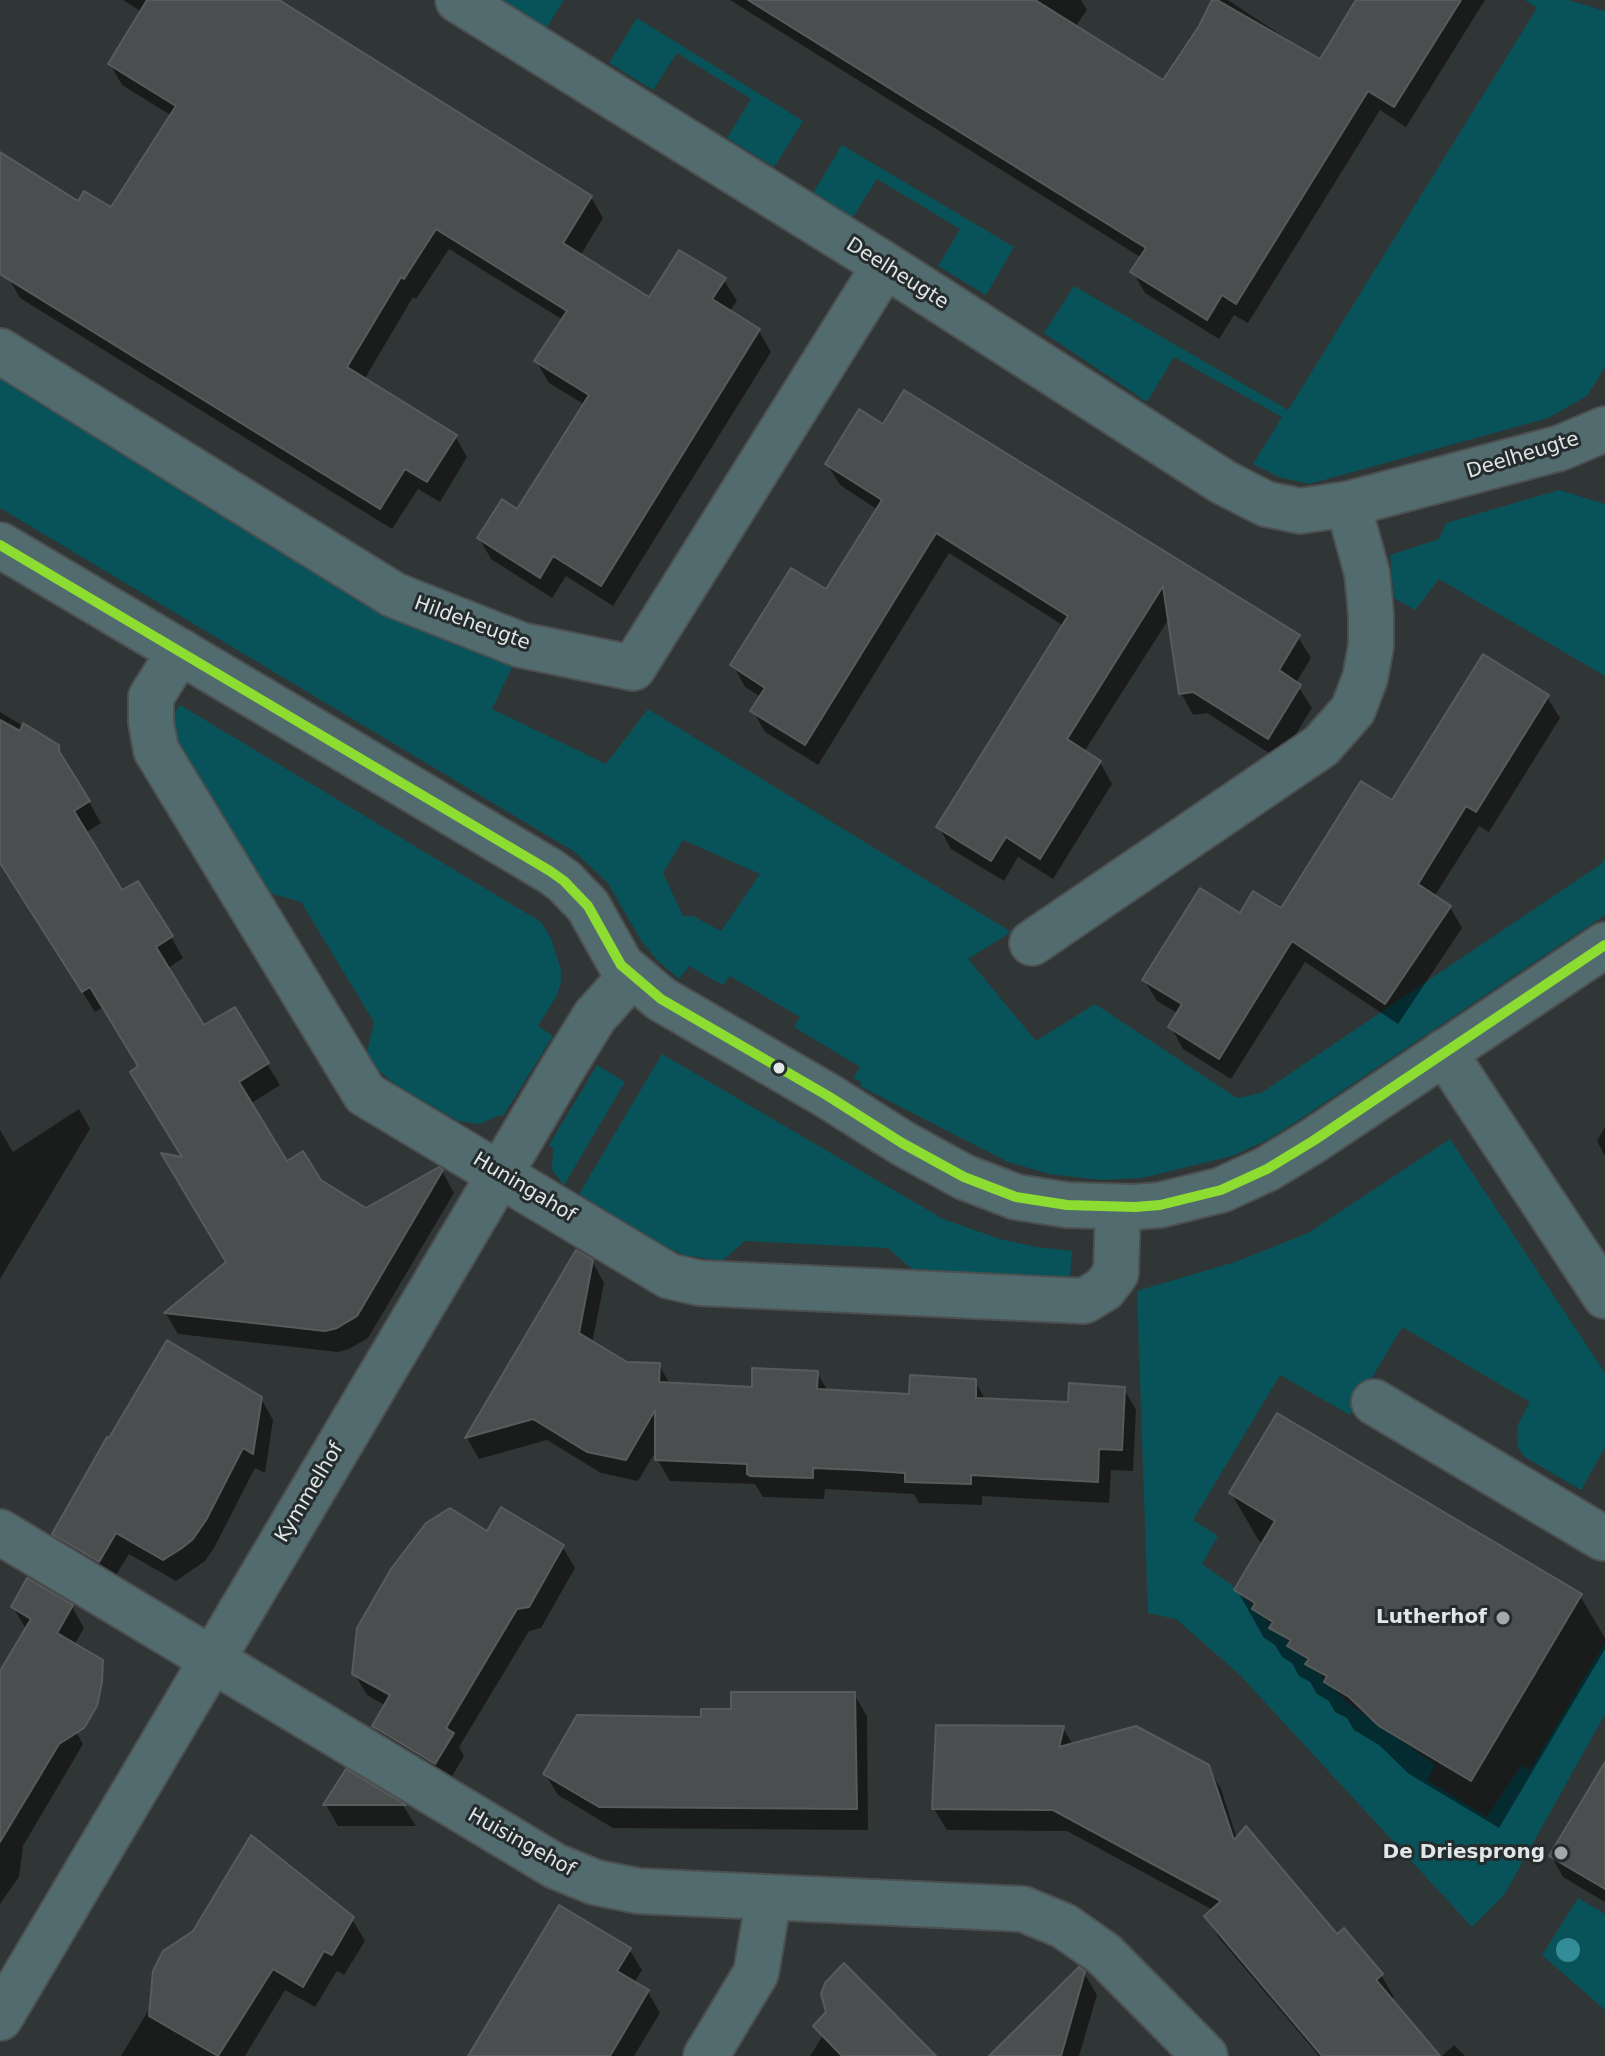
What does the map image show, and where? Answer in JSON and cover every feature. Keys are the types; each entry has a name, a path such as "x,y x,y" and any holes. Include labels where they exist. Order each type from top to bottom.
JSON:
{"street":[{"name":"Deelheugte","path":"458,0 885,265 1223,482 1266,504 1300,511 1348,504 1560,448 1605,429"},
{"name":"Hildeheugte","path":"0,351 394,595 521,645 633,668 885,265"},
{"path":"1032,943 1321,746 1353,710 1365,678 1371,646 1371,614 1367,573 1348,504"},
{"path":"0,545 557,876 588,906 621,965 631,976 701,1024 964,1177 1016,1197 1067,1205 1118,1208 1160,1205 1221,1190 1267,1169 1605,945"},
{"name":"Huningahof","path":"180,651 151,697 156,750 365,1094 669,1276 699,1283 1084,1301 1104,1289 1116,1273 1118,1208"},
{"name":"Kymmelhof","path":"0,2018 595,1016 631,976"},
{"path":"1444,1052 1605,1296"},
{"path":"1374,1402 1603,1538 1605,1536"},
{"name":"Huisingehof","path":"0,1532 555,1866 594,1882 638,1891 1023,1909 1064,1926 1104,1954 1205,2056"},
{"path":"706,2056 756,1973 769,1897"}],"shaded area":[{"path":"496,0 564,0 545,30"},
{"path":"1525,0 1568,0 1605,11 1605,367 1587,396 1548,418 1309,484 1279,477 1253,464 1282,417 1174,357 1147,402 1044,333 1074,286 1288,410 1537,8"},
{"path":"637,18 803,121 774,167 727,138 751,99 677,53 653,90 609,63"},
{"path":"842,145 1014,247 986,295 938,266 960,229 877,179 853,217 813,193"},
{"path":"0,378 381,614 516,659 492,709 606,764 648,709 1011,932 968,959 1036,1041 1095,1004 1237,1098 1261,1093 1601,864 1605,858 1605,915 1265,1141 1232,1156 1142,1178 1102,1180 1049,1174 1008,1162 860,1086 861,1082 853,1078 860,1067 794,1027 800,1017 730,976 723,985 689,966 679,979 642,942 608,883 575,852 0,508","holes":["683,840 760,874 721,931 693,916 683,916 663,873"]},
{"path":"1559,490 1605,504 1605,676 1439,579 1415,610 1394,598 1390,555 1439,539 1446,523"},
{"path":"180,705 541,922 551,938 561,970 557,995 538,1026 553,1036 503,1116 480,1124 458,1121 396,1085 377,1069 367,1053 374,1022 301,902 269,893 174,737 173,715"},
{"path":"662,1054 943,1219 1000,1239 1072,1251 1070,1278 912,1269 888,1248 745,1241 722,1261 684,1255 668,1248 579,1194"},
{"path":"597,1065 625,1082 564,1185 552,1170 553,1148 549,1145"},
{"path":"1450,1139 1605,1373 1605,1447 1581,1490 1525,1457 1517,1447 1517,1426 1530,1402 1402,1327 1350,1415 1280,1375 1193,1520 1218,1536 1202,1564 1232,1585 1348,1703 1435,1765 1427,1780 1487,1817 1521,1766 1530,1770 1605,1643 1605,1714 1504,1895 1472,1927 1240,1675 1176,1619 1148,1613 1137,1291 1238,1261 1308,1233"},
{"path":"1578,1898 1605,1914 1605,2010 1542,1955"}],"building":[{"path":"147,0 279,0 592,196 563,243 649,297 679,250 726,278 712,299 760,329 601,586 553,556 540,578 477,538 502,499 517,509 589,395 534,361 567,311 436,229 404,279 401,277 347,367 457,435 427,482 405,469 380,509 0,274 0,152 78,201 84,191 111,207 176,106 108,64"},
{"path":"748,0 1035,0 1163,80 1199,26 1212,0 1320,59 1356,0 1461,0 1394,107 1368,91 1236,304 1222,295 1207,320 1130,272 1146,248"},
{"path":"904,390 1300,635 1279,670 1301,685 1268,739 1193,692 1179,694 1163,586 1067,739 1101,761 1040,859 1006,837 991,861 936,827 1068,616 936,533 805,745 750,711 765,688 730,665 791,568 826,589 882,500 825,464 859,409 883,424"},
{"path":"1483,654 1549,695 1476,812 1466,806 1418,884 1451,906 1385,1004 1292,941 1219,1059 1168,1027 1182,1004 1142,980 1200,888 1240,913 1253,891 1281,908 1361,781 1392,800"},
{"path":"0,720 20,731 23,723 59,745 59,751 90,801 74,811 122,890 138,881 173,936 156,947 204,1025 235,1007 269,1063 239,1082 287,1161 303,1151 321,1180 366,1208 439,1167 443,1170 357,1316 337,1328 325,1331 164,1313 226,1262 161,1153 182,1157 130,1072 138,1066 90,987 82,992 0,863"},
{"path":"576,1250 593,1260 579,1333 627,1362 660,1363 659,1382 752,1387 752,1368 818,1371 817,1389 909,1394 910,1375 976,1379 976,1398 1068,1402 1069,1383 1125,1387 1122,1450 1099,1449 1098,1482 971,1475 971,1484 905,1482 905,1473 813,1468 813,1478 750,1476 747,1474 747,1464 655,1460 655,1410 626,1460 587,1452 533,1419 465,1438"},
{"path":"167,1340 262,1397 253,1454 243,1448 206,1520 193,1539 182,1548 163,1560 116,1533 99,1562 52,1534"},
{"name":"Lutherhof","path":"1277,1413 1582,1594 1471,1781 1379,1726 1349,1697 1324,1682 1327,1676 1305,1664 1309,1659 1287,1646 1291,1640 1269,1628 1273,1622 1252,1609 1255,1603 1234,1590 1275,1521 1229,1493"},
{"path":"501,1507 564,1545 529,1607 517,1609 446,1728 454,1733 435,1764 372,1726 390,1695 352,1674 357,1628 391,1569 426,1523 450,1508 487,1531"},
{"path":"27,1578 73,1605 57,1633 103,1660 102,1682 97,1706 84,1728 59,1744 0,1842 0,1671 31,1619 11,1607"},
{"path":"731,1692 855,1692 857,1809 599,1807 543,1774 577,1715 701,1717 701,1709 731,1709"},
{"path":"936,1725 1064,1726 1059,1747 1136,1726 1209,1765 1234,1840 1246,1826 1337,1934 1344,1928 1383,1974 1376,1980 1440,2056 1322,2056 1204,1916 1221,1901 1053,1810 932,1809"},
{"path":"1605,1762 1605,1889 1549,1856"},
{"path":"346,1769 406,1805 323,1805"},
{"path":"251,1835 354,1917 332,1955 324,1951 303,1987 273,1969 218,2056 149,2016 153,1971 163,1951 193,1931"},
{"path":"559,1905 631,1948 617,1971 649,1990 610,2056 468,2056"},
{"path":"844,1963 936,2056 842,2056 813,2026 826,2012 821,1994 825,1983"},
{"path":"1079,1967 1085,1972 1061,2056 989,2056"}],"transit line":[{"path":"0,545 550,871 588,906 621,965 661,999 902,1143 964,1177 1016,1197 1067,1205 1135,1207 1160,1205 1221,1190 1267,1169 1313,1141 1605,945"}],"place":[{"name":"Lutherhof","path":"1503,1618"},
{"name":"De Driesprong","path":"1561,1853"}]}
